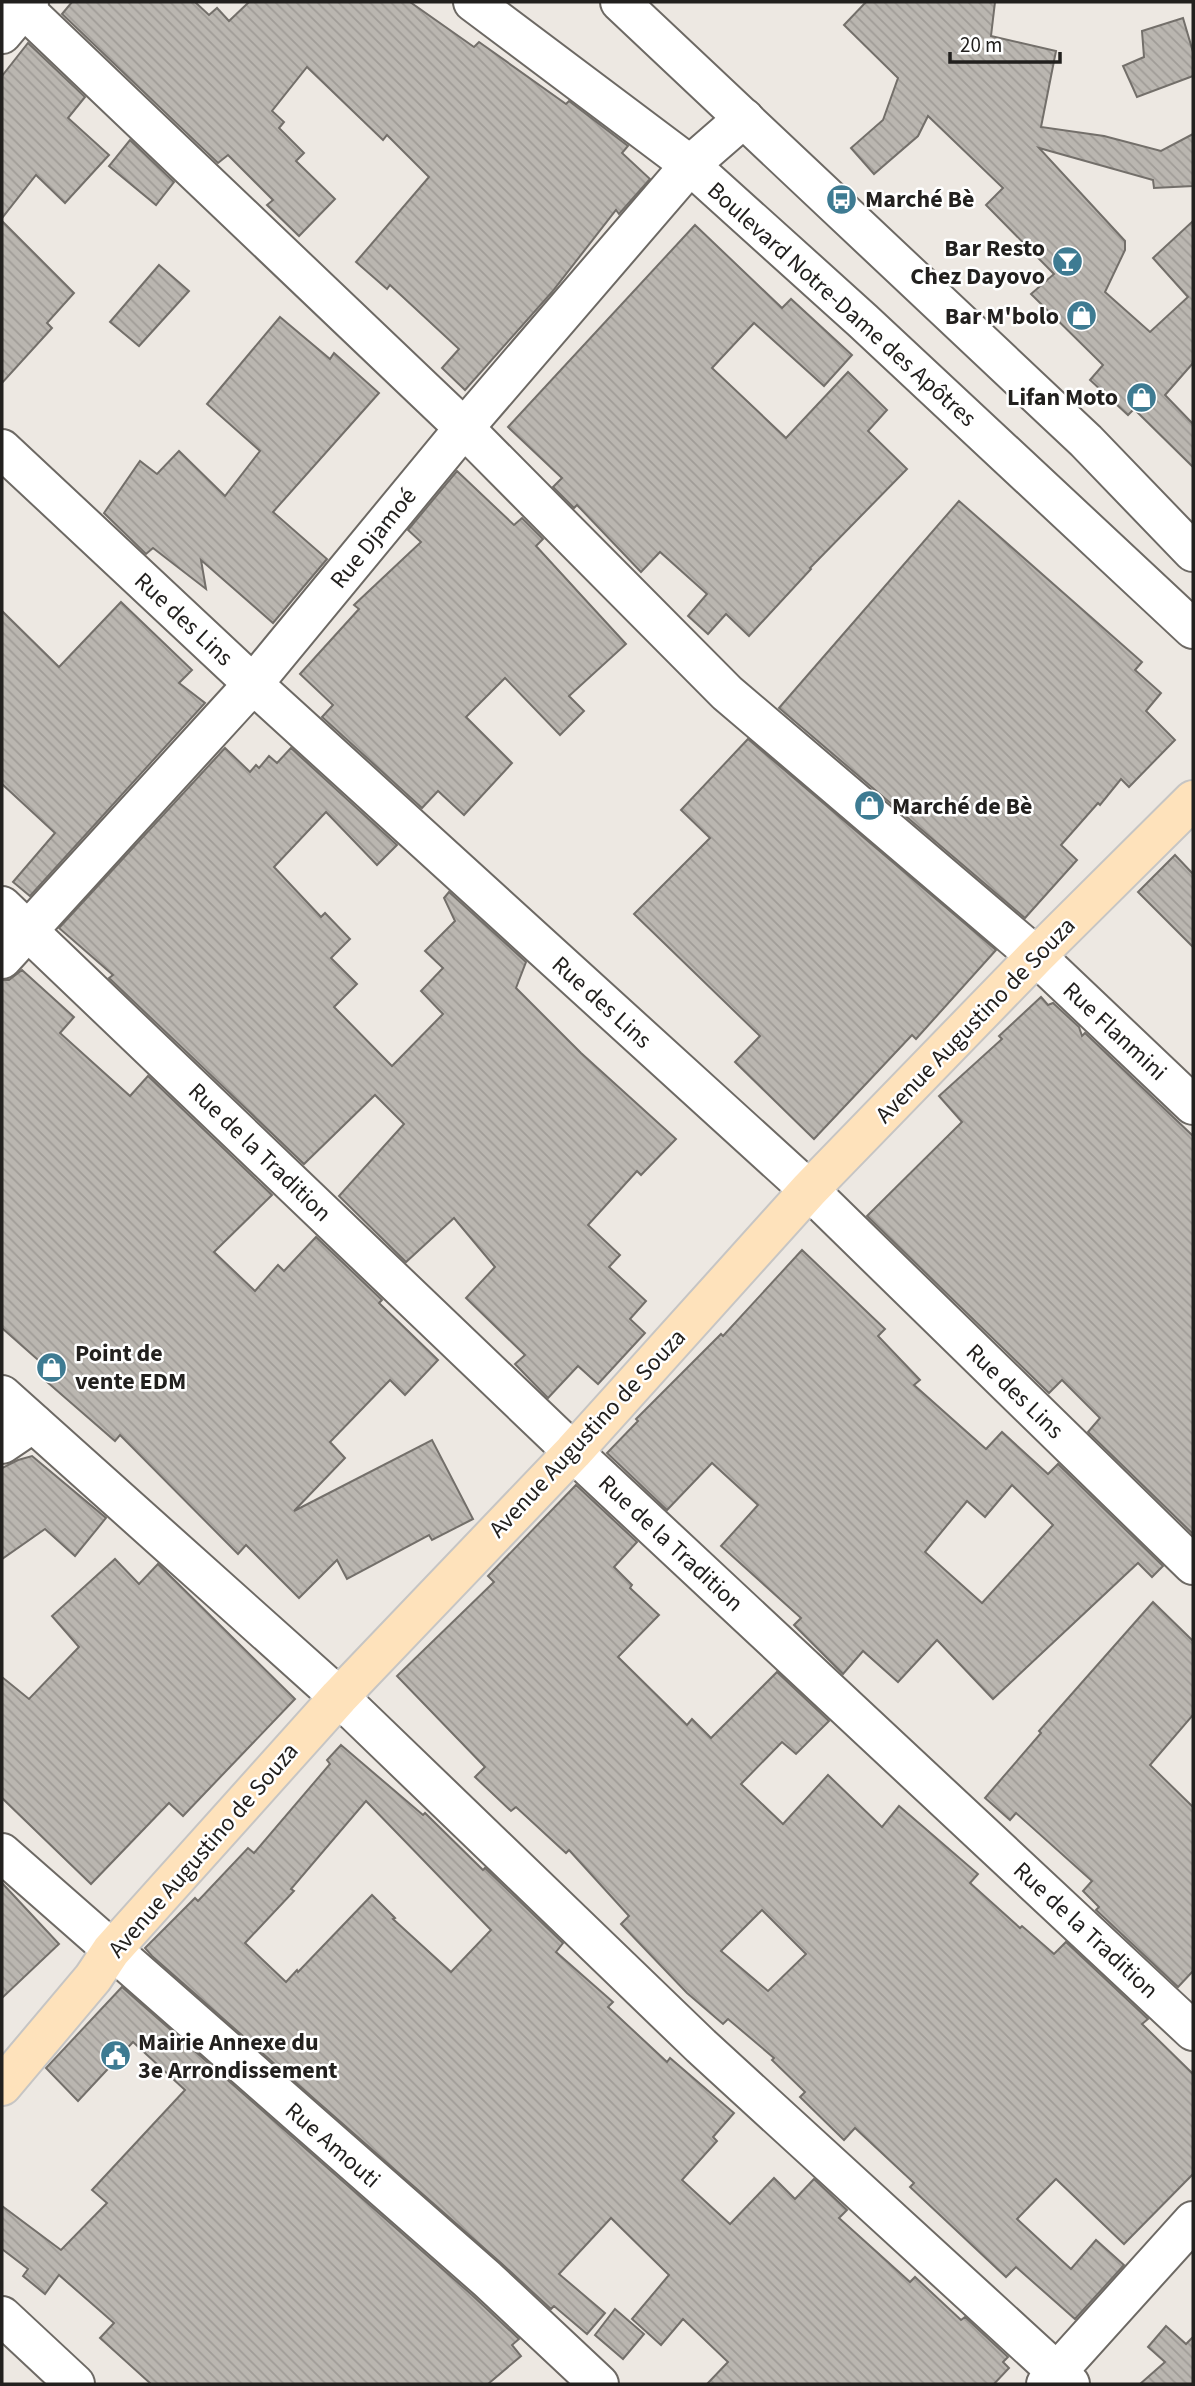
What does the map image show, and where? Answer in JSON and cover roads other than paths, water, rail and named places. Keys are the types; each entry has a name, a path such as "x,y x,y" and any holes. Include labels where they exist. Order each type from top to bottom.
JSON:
{"main road":[{"name":"Avenue Augustino de Souza","path":"2,2085 93,1978 111,1951 339,1697 573,1452 809,1190 1193,800"}],"street":[{"name":"Boulevard Notre-Dame des Apôtres","path":"473,2 690,165 863,321 1193,629"},
{"path":"620,2 1086,442 1193,552"},
{"name":"Rue Flanmini","path":"18,11 464,428 727,693 1036,957 1193,1105"},
{"name":"Rue Djamoé","path":"2,959 15,918 253,684 464,428 690,165 744,118"},
{"name":"Rue des Lins","path":"2,449 253,684 809,1190 1193,1565"},
{"name":"Rue de la Tradition","path":"15,918 573,1452 1193,2031"},
{"path":"2,1395 17,1433 339,1697 701,2046 1058,2380 1193,2221"},
{"name":"Rue Amouti","path":"2,1853 487,2279 599,2384"},
{"path":"2,2316 75,2384"}],"place":[{"name":"Marché Bè","path":"842,199"},
{"name":"Bar Resto Chez Dayovo","path":"1068,262"},
{"name":"Bar M'bolo","path":"1082,316"},
{"name":"Lifan Moto","path":"1141,397"},
{"name":"Marché de Bè","path":"869,806"},
{"name":"Point de vente EDM","path":"52,1367"},
{"name":"Mairie Annexe du 3e Arrondissement","path":"115,2056"}]}
